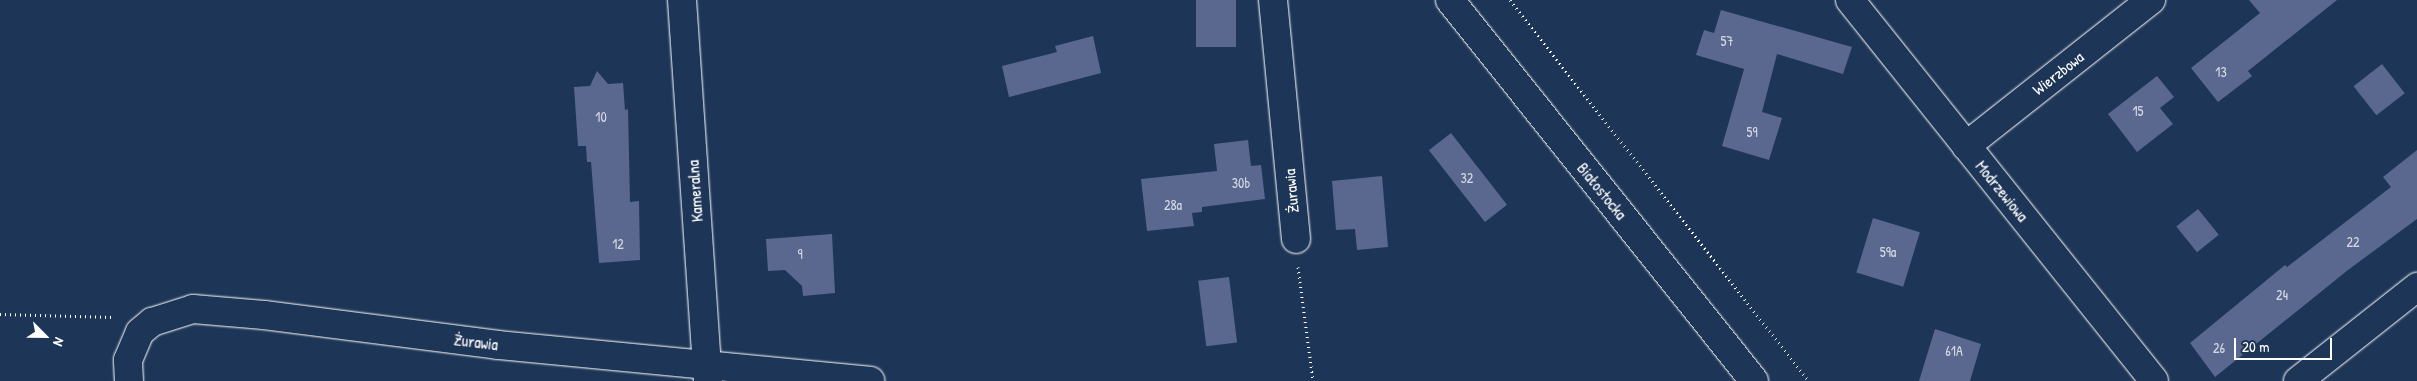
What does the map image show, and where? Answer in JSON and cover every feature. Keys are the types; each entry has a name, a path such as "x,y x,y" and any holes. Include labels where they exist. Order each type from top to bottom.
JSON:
{"street":[{"name":"Kameralna","path":"682,0 708,372"},
{"name":"Żurawia","path":"1273,0 1296,239"},
{"name":"Białostocka","path":"1450,0 1754,381"},
{"name":"Modrzewiowa","path":"1850,0 2154,381"},
{"name":"Wierzbowa","path":"1966,146 2151,0"},
{"path":"2298,381 2417,287"},
{"name":"Żurawia","path":"152,322 193,309 264,314 708,372 870,381"},
{"path":"129,381 128,360 140,332 152,322"}],"path":[{"path":"1510,0 1809,381"},
{"path":"1296,239 1313,381"},
{"path":"0,314 100,315 152,322"}],"building":[{"path":"1196,0 1236,0 1236,47 1196,47"},
{"path":"2249,0 2337,0 2248,71 2252,76 2218,102 2191,68 2260,13"},
{"path":"1721,10 1852,47 1843,74 1777,54 1762,112 1782,118 1769,160 1722,146 1744,69 1696,55 1704,30 1714,33"},
{"path":"1093,36 1101,73 1009,97 1002,66 1057,52 1055,46"},
{"path":"2382,64 2405,93 2376,115 2354,86"},
{"path":"597,71 608,84 623,83 625,110 628,109 630,202 639,201 640,260 599,263 591,162 587,162 586,146 578,146 574,87 590,86"},
{"path":"2157,76 2174,97 2160,108 2173,124 2137,152 2108,114"},
{"path":"1451,133 1507,205 1485,222 1429,150"},
{"path":"1248,140 1251,166 1261,165 1265,199 1202,207 1202,212 1192,213 1194,226 1147,231 1141,179 1217,171 1214,144"},
{"path":"2417,150 2417,219 2348,270 2215,377 2190,343 2285,265 2287,267 2391,187 2383,177"},
{"path":"1382,176 1388,247 1357,250 1355,229 1336,230 1332,181"},
{"path":"2198,209 2219,235 2197,252 2176,227"},
{"path":"1873,218 1920,232 1903,287 1856,273"},
{"path":"832,234 835,293 803,296 802,286 785,270 768,271 766,239"},
{"path":"1229,277 1237,343 1206,346 1198,281"},
{"path":"1935,329 1981,344 1970,381 1919,381"}]}
